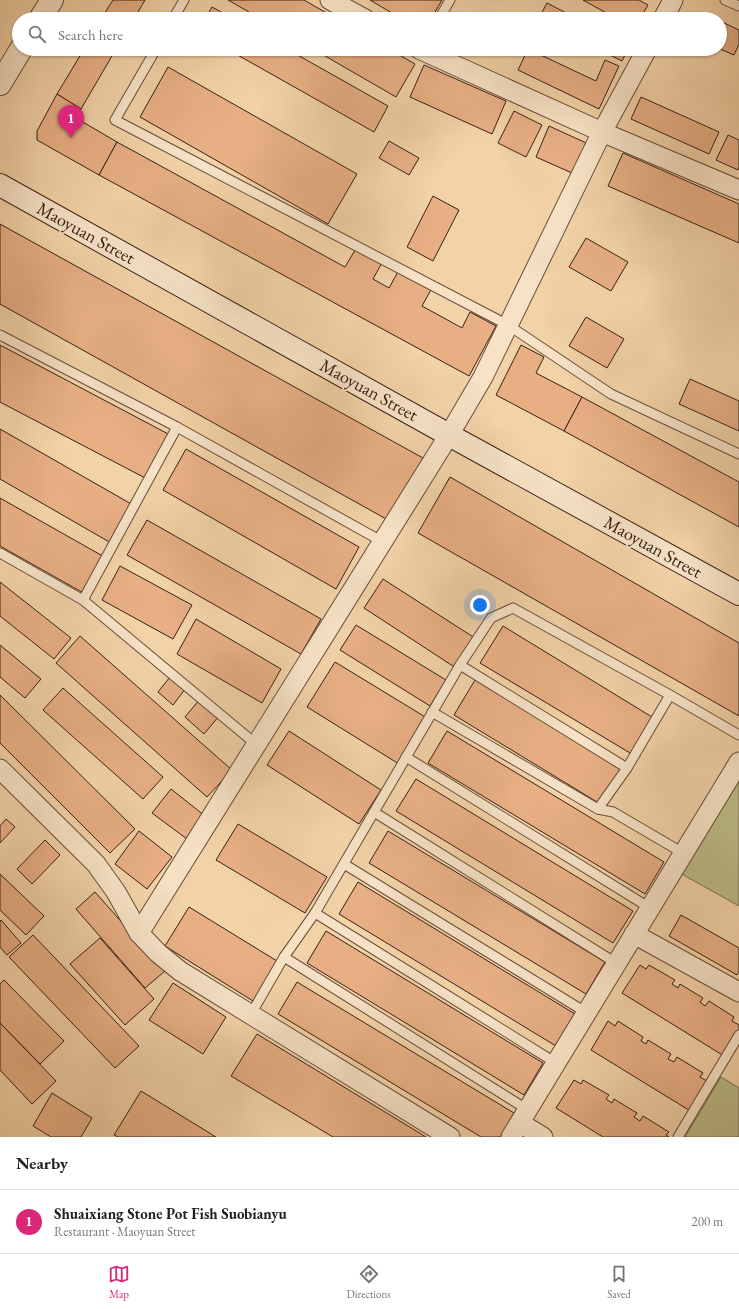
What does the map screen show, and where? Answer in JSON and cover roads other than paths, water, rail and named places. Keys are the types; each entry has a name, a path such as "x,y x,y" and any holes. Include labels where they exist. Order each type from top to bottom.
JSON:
{"main road":[{"path":"44,12 52,0"},
{"path":"0,84 17,56"},
{"name":"Maoyuan Street","path":"0,185 739,594"}],"street":[{"path":"330,0 352,12"},
{"path":"667,12 673,0"},
{"path":"436,56 602,132 739,190"},
{"path":"139,933 450,435 483,377 602,132 643,56"},
{"path":"543,1137 520,1123 739,762"},
{"path":"0,769 96,864 116,892 139,933 158,953 180,970 450,1137"},
{"path":"634,934 739,992"}],"lane":[{"path":"177,12 184,0"},
{"path":"443,12 450,0"},
{"path":"725,0 739,6"},
{"path":"152,56 115,120 508,325 611,394 739,454"},
{"path":"0,335 177,427 383,542"},
{"path":"83,600 177,427"},
{"path":"0,553 83,600 257,745"},
{"path":"251,1014 284,957 315,913 460,665 491,618 513,608 739,735"},
{"path":"460,665 627,768"},
{"path":"598,809 627,768 670,695"},
{"path":"432,712 598,809 614,812 683,853"},
{"path":"406,757 650,908"},
{"path":"374,812 616,963"},
{"path":"344,864 587,1013"},
{"path":"315,913 556,1062"},
{"path":"284,957 520,1123"},
{"path":"678,1137 739,1035"}],"place":[{"name":"Shuaixiang Stone Pot Fish Suobianyu","path":"71,138"}]}
